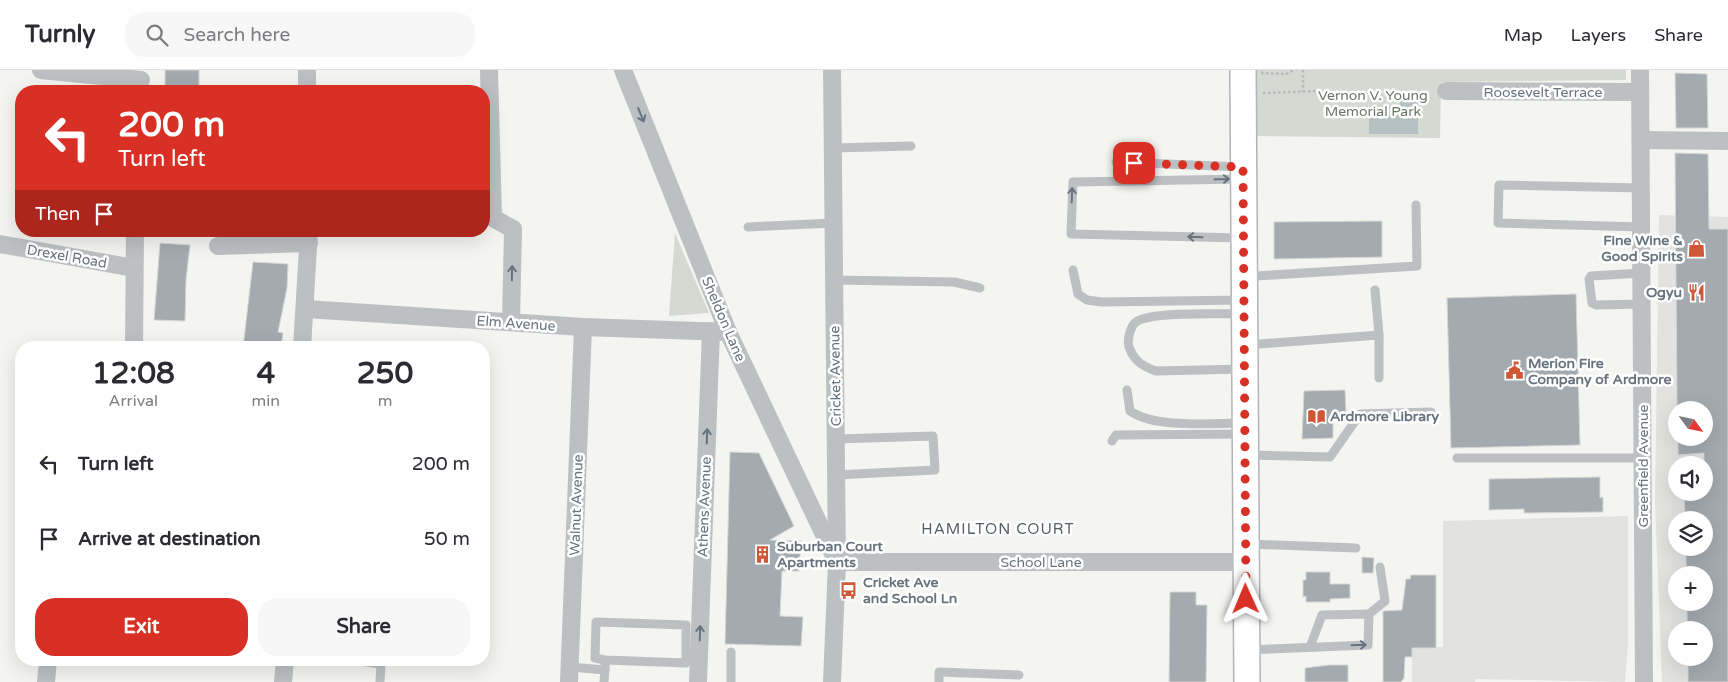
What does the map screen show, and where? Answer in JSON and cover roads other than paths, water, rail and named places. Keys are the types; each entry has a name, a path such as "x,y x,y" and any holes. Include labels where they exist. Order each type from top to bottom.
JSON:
{"street":[{"path":"41,70 141,80"},
{"path":"307,70 307,85"},
{"path":"489,70 489,85"},
{"name":"Sheldon Lane","path":"623,70 719,332 837,562"},
{"name":"Cricket Avenue","path":"832,70 837,562 832,682"},
{"name":"Greenfield Avenue","path":"1640,70 1644,682"},
{"path":"1247,682 1243,173 1248,71"},
{"name":"Roosevelt Terrace","path":"1446,91 1640,92"},
{"path":"490,119 492,218 513,229 511,322"},
{"path":"1641,140 1728,141"},
{"path":"134,341 135,237"},
{"path":"218,246 309,237 303,341"},
{"name":"Drexel Road","path":"0,244 134,268"},
{"name":"Elm Avenue","path":"306,309 584,327 719,332"},
{"name":"Walnut Avenue","path":"569,674 584,327"},
{"name":"Athens Avenue","path":"698,682 719,332"},
{"name":"School Lane","path":"837,562 1245,553"},
{"path":"46,682 47,666"},
{"path":"284,682 285,666"}],"lane":[{"path":"833,148 911,146"},
{"path":"1116,162 1243,173"},
{"path":"1243,173 1073,182 1071,234 1243,238"},
{"path":"1642,188 1499,185 1498,223 1642,226"},
{"path":"1244,274 1256,276 1417,266 1416,206"},
{"path":"748,227 834,223"},
{"path":"1073,270 1078,294 1087,300 1244,307"},
{"path":"1642,274 1591,276 1589,279 1592,303 1596,305 1642,304"},
{"path":"834,280 954,282 980,288"},
{"path":"1375,290 1380,378"},
{"path":"1244,307 1144,319 1135,322 1131,328 1128,344 1135,360 1143,366 1156,371 1379,334"},
{"path":"1127,390 1130,411 1139,417 1194,423 1330,457 1360,414 1430,412"},
{"path":"1112,441 1116,435 1244,437"},
{"path":"836,439 933,436 934,470 836,475"},
{"path":"1457,458 1643,458"},
{"path":"1245,553 1356,548"},
{"path":"1310,647 1322,615 1369,614 1385,601 1380,567"},
{"path":"1247,650 1368,645 1369,614"},
{"path":"596,622 686,625 686,662 605,660 595,658 596,622"},
{"path":"731,652 731,682"},
{"path":"604,682 605,660"},
{"path":"380,682 381,666"},
{"path":"569,674 604,670"},
{"path":"939,682 940,672 1019,675"}],"place":[{"name":"Fine Wine & Good Spirits","path":"1697,248"},
{"name":"Ogyu","path":"1696,292"},
{"name":"Merion Fire Company of Ardmore","path":"1514,371"},
{"name":"Ardmore Library","path":"1316,416"},
{"name":"Suburban Court Apartments","path":"763,554"},
{"name":"Cricket Ave and School Ln","path":"849,590"}],"district":[{"name":"HAMILTON COURT","path":"998,529"}],"park label":[{"name":"Vernon V. Young Memorial Park","path":"1373,103"}]}
